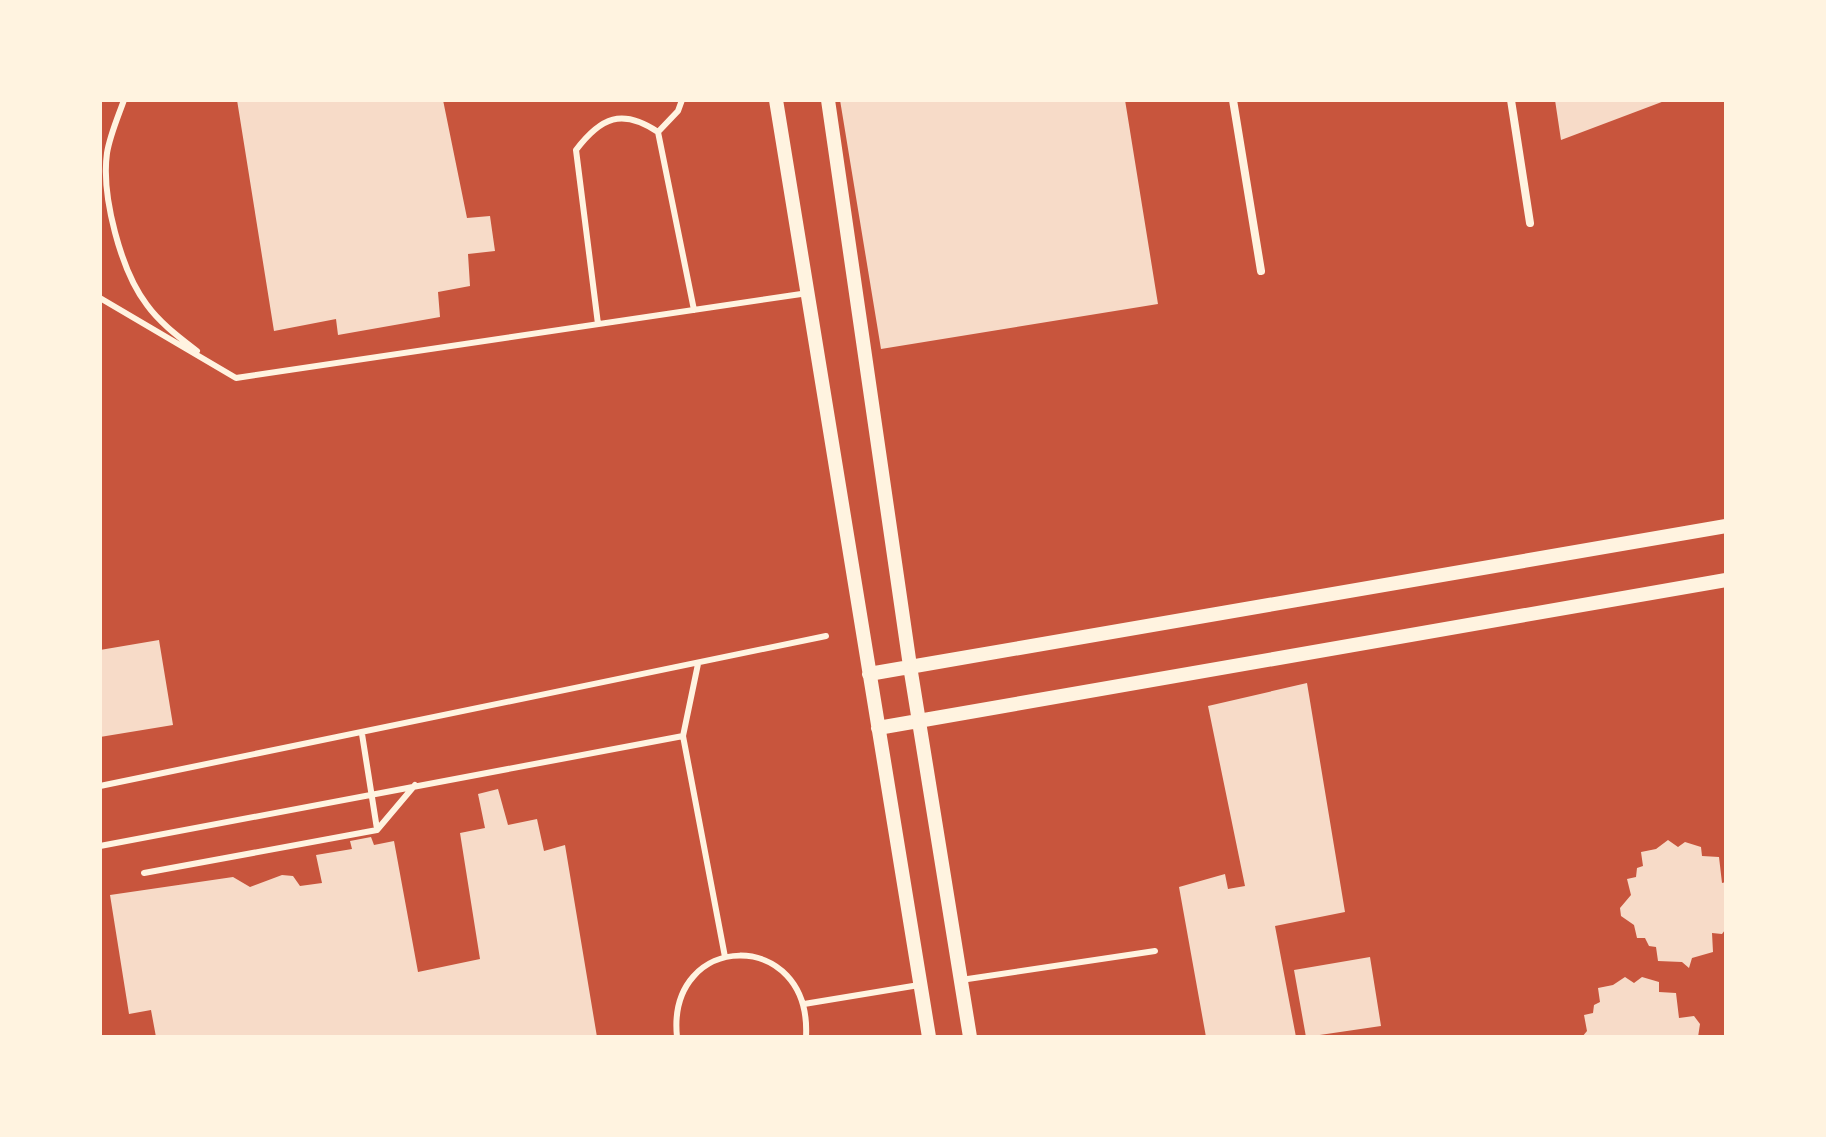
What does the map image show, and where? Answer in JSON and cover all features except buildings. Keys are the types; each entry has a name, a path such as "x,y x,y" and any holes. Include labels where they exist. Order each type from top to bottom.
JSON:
{"street":[{"path":"776,100 929,1037"},
{"path":"828,100 910,666 970,1037"},
{"path":"1233,100 1261,271"},
{"path":"1511,100 1530,223"},
{"path":"869,674 1726,526"},
{"path":"878,728 1726,580"}],"lane":[{"path":"124,100 107,153 107,183 115,230 130,278 147,306 170,330 236,378"},
{"path":"658,132 678,111 682,100"},
{"path":"598,324 576,150 593,128 615,118 639,119 658,132 694,310"},
{"path":"100,298 236,378 808,293"},
{"path":"100,786 826,636"},
{"path":"698,664 683,736 725,957"},
{"path":"362,734 377,830"},
{"path":"100,846 683,736"},
{"path":"144,873 377,830 415,785"},
{"path":"961,980 1155,951"},
{"path":"677,1037 675,1016 680,995 692,977 709,963 725,957 752,955 773,963 790,976 804,1004 806,1037"},
{"path":"804,1004 920,985"}]}
